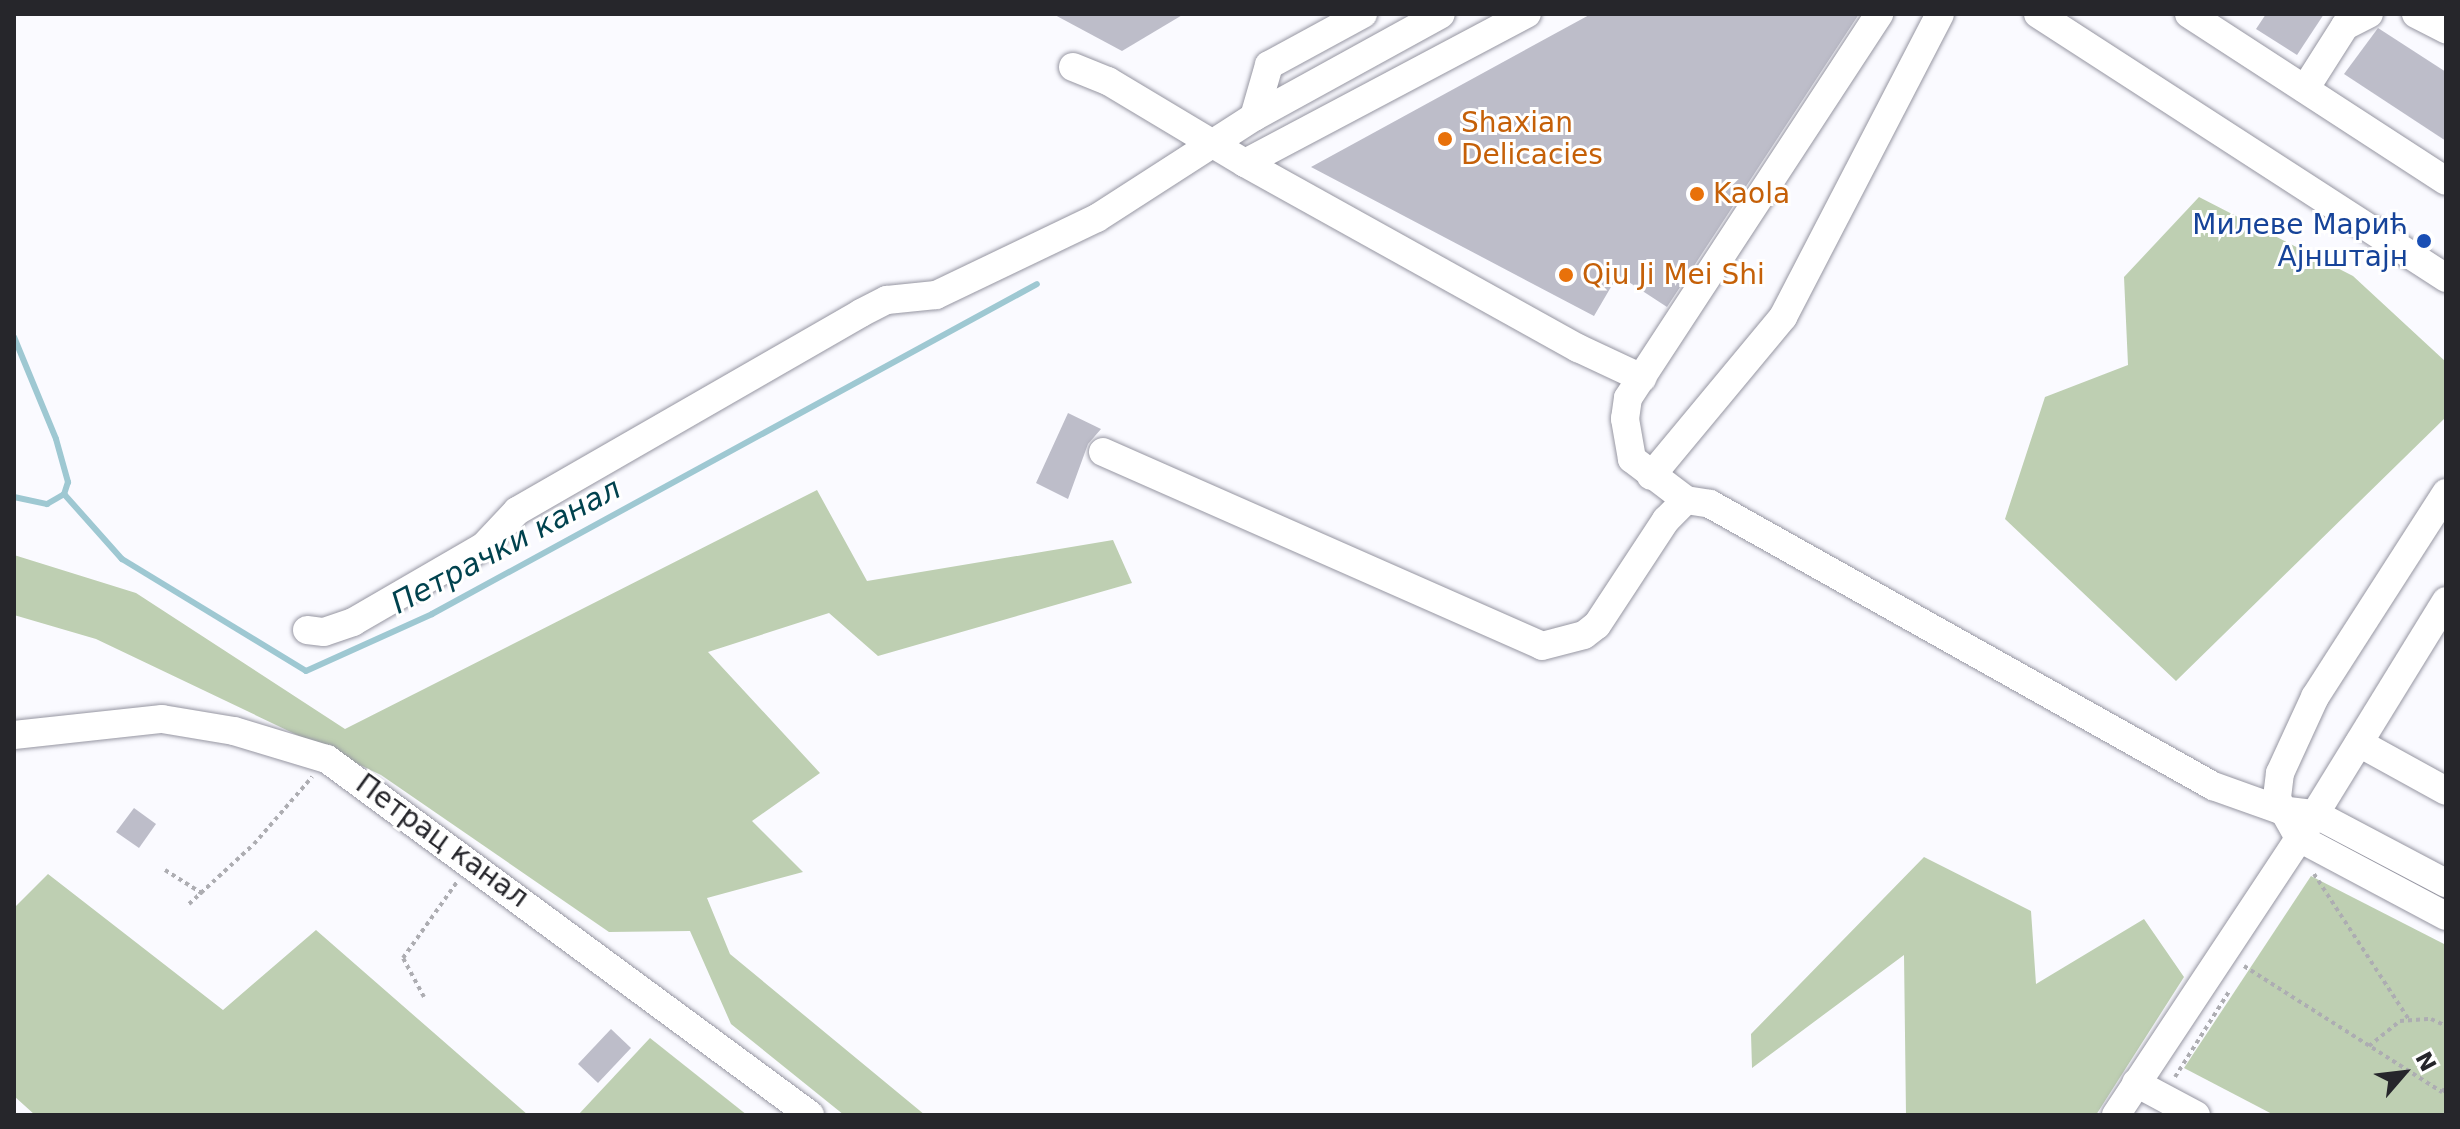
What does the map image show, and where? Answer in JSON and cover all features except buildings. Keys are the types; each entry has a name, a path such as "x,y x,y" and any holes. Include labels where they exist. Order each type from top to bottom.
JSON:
{"street":[{"path":"1254,117 1269,65 1363,14"},
{"path":"307,630 324,632 353,622 484,546 517,511 861,313 887,300 936,295 1084,224 1210,142 1441,14"},
{"path":"1245,163 1527,14"},
{"path":"1879,14 1628,398 1625,419 1632,459 1686,500 1710,504 1738,519 2213,786 2280,810 2315,814 2446,883"},
{"path":"1651,476 1783,317 1940,14"},
{"path":"2038,14 2446,278"},
{"path":"2305,89 2345,26 2369,14"},
{"path":"2416,14 2446,29"},
{"path":"2205,18 2305,89 2446,181"},
{"path":"1073,67 1108,81 1245,163 1578,348 1642,378"},
{"path":"1103,452 1542,646 1584,635 1597,625 1666,520 1686,500"},
{"path":"2446,493 2308,711 2280,773 2280,810 2299,838 2446,916"},
{"path":"2116,1115 2136,1083 2234,960 2299,838 2446,601"},
{"name":"Петрац канал","path":"14,735 162,719 234,731 327,759 473,862 810,1115"},
{"path":"2359,743 2446,791"},
{"path":"2136,1083 2196,1115"}],"path":[{"path":"189,904 204,894 327,759"},
{"path":"424,997 403,958 473,862"},
{"path":"165,870 180,884 204,894"},
{"path":"2305,875 2321,871"},
{"path":"2313,872 2409,1020"},
{"path":"2162,1097 2234,960 2253,954"},
{"path":"2234,960 2442,1092 2446,1087"},
{"path":"2369,1046 2387,1028 2409,1020 2446,1026"}],"green space":[{"path":"2199,197 2353,276 2446,362 2446,417 2176,681 2005,519 2045,397 2128,365 2124,277"},
{"path":"817,490 867,581 1113,540 1132,583 878,656 829,613 708,652 820,773 752,821 803,872 707,898 730,954 925,1115 844,1115 731,1024 690,931 609,932 381,775 96,639 14,615 14,555 136,593 345,729"},
{"path":"1924,857 2031,911 2036,984 2144,919 2184,977 2096,1115 1906,1115 1904,955 1752,1068 1751,1034"},
{"path":"48,874 223,1010 316,930 528,1115 35,1115 14,1096 14,908"},
{"path":"2311,876 2446,945 2446,1115 2274,1115 2184,1068"},
{"path":"650,1038 747,1115 578,1115"}],"waterway":[{"name":"Петрачки канал","path":"64,494 122,559 306,671 432,614 1037,284"},
{"path":"14,337 56,439 68,482 64,494"},
{"name":"Петрачки канал","path":"14,497 47,504 64,494"}],"place":[{"name":"Shaxian Delicacies","path":"1445,139"},
{"name":"Kaola","path":"1697,194"},
{"name":"Милеве Марић Ајнштајн","path":"2424,241"},
{"name":"Qiu Ji Mei Shi","path":"1566,275"}]}
